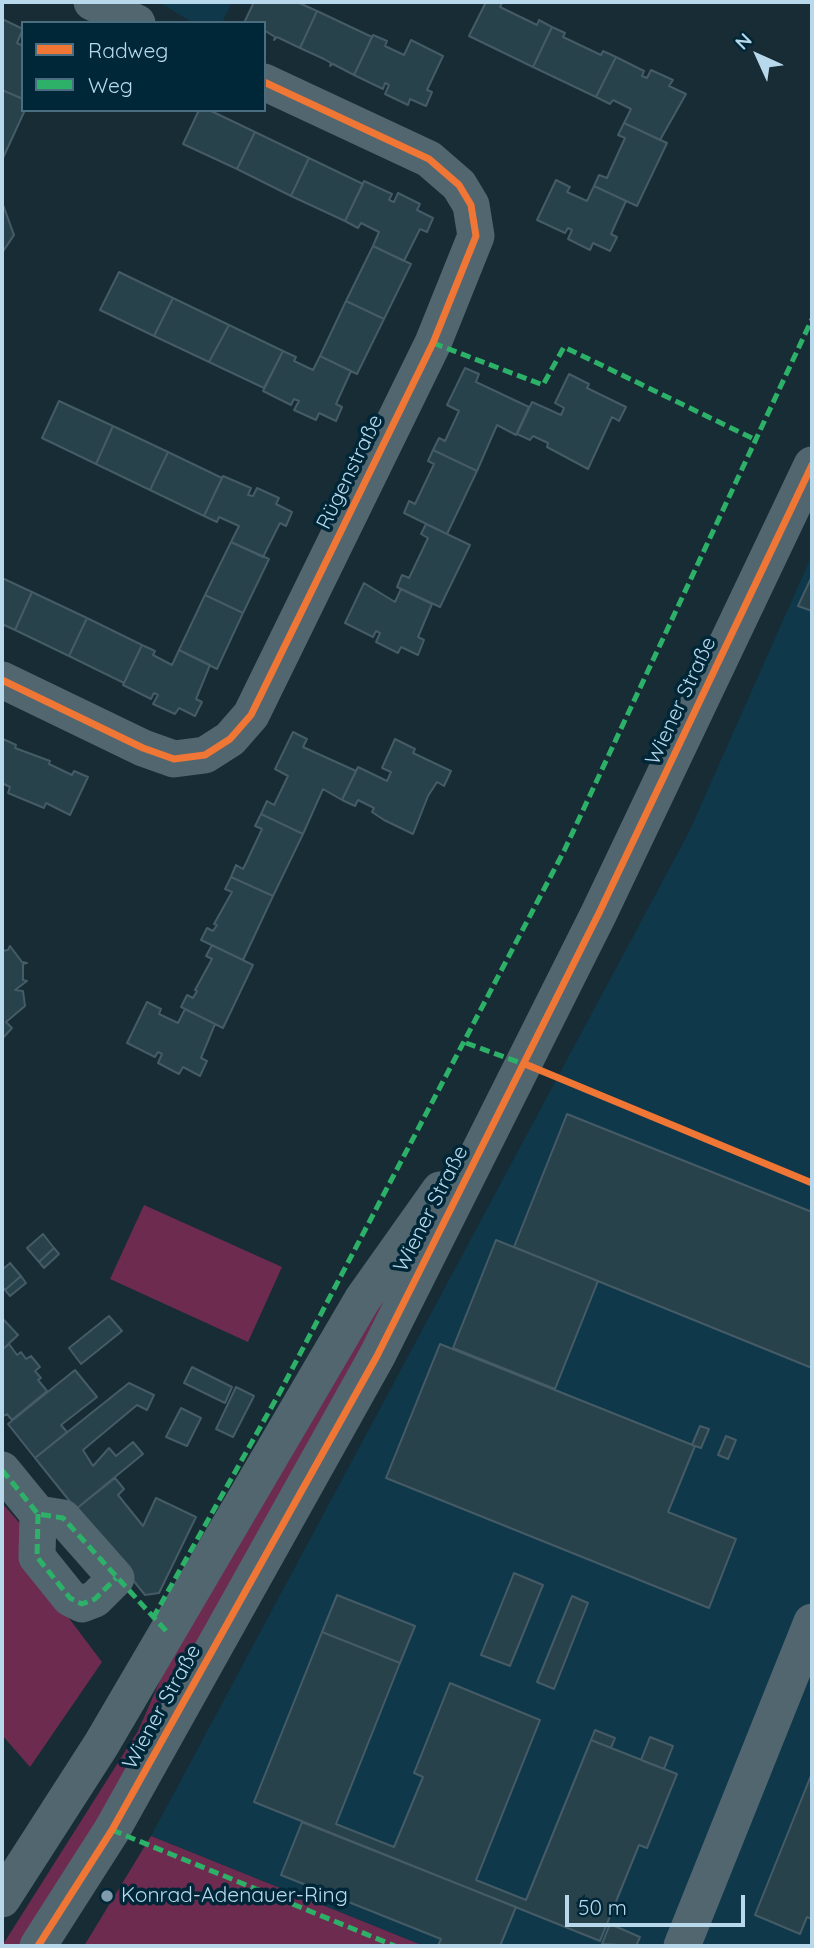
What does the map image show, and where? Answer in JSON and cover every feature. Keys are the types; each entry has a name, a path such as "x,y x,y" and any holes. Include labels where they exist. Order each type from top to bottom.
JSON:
{"street":[{"path":"92,2 133,21"},
{"name":"Rügenstraße","path":"2,680 143,748 174,759 205,755 230,739 251,715 433,342 476,236 471,205 459,185 429,159 266,83"},
{"name":"Wiener Straße","path":"38,1946 119,1819 370,1368 524,1064 812,465"},
{"name":"Wiener Straße","path":"2,1899 108,1734 362,1300 524,1064"},
{"path":"2,1470 38,1514"},
{"path":"682,1946 812,1622"}],"shaded area":[{"path":"159,2 232,2 223,21 190,21"},
{"path":"812,555 812,1946 424,1946 151,1836 689,832"},
{"path":"144,1205 282,1267 248,1342 110,1279"},
{"path":"408,1256 255,1557 22,1946 2,1946 138,1731 170,1658"},
{"path":"2,1503 25,1529 25,1560 102,1662 30,1767 2,1735"},
{"path":"151,1836 424,1946 84,1946"}],"building":[{"path":"254,2 297,2 317,11 300,48 277,37 274,40 275,37 266,31 266,21 245,21"},
{"path":"486,2 502,3 500,7 537,25 539,20 552,27 533,67 469,36"},
{"path":"317,11 372,37 354,75 333,64 330,66 331,63 300,48"},
{"path":"2,19 21,28 17,43 21,45 21,98 2,90"},
{"path":"552,27 565,33 563,37 601,55 603,51 616,57 596,97 533,67"},
{"path":"373,35 387,41 385,46 404,55 411,40 443,56 427,90 432,92 426,106 410,99 408,105 385,94 389,85 385,83 383,89 354,75"},
{"path":"616,57 644,71 642,76 647,78 651,70 673,80 669,86 686,94 660,140 624,123 631,109 613,100 610,104 596,97"},
{"path":"2,90 21,98 21,112 24,112 3,158"},
{"path":"198,112 213,112 255,132 237,169 183,144"},
{"path":"624,123 667,143 637,206 594,186 599,175 607,178 625,138 618,135"},
{"path":"255,132 309,158 291,196 237,169"},
{"path":"309,158 363,184 345,221 291,196"},
{"path":"556,180 570,187 567,192 587,201 594,186 626,201 611,234 617,237 610,251 593,243 590,250 568,239 572,230 568,228 565,233 537,220"},
{"path":"364,181 392,194 389,200 394,202 398,193 420,204 417,210 433,218 427,232 420,229 404,261 373,246 379,232 361,223 358,228 345,221"},
{"path":"2,202 14,235 2,253"},
{"path":"373,246 411,264 384,319 346,301"},
{"path":"119,272 173,298 154,336 100,310"},
{"path":"173,298 229,325 209,362 154,336"},
{"path":"346,301 384,319 357,374 320,356"},
{"path":"229,325 283,351 264,388 209,362"},
{"path":"283,351 296,357 294,361 313,370 320,356 351,371 336,404 342,407 336,421 319,413 316,420 294,410 299,401 294,399 291,405 263,391"},
{"path":"465,368 479,374 476,382 529,407 516,435 497,425 477,471 433,450 439,438 445,441 459,411 447,405"},
{"path":"569,374 589,384 587,388 626,407 619,421 612,417 588,469 547,447 548,443 533,436 530,440 517,434 532,402 561,415 564,408 555,403"},
{"path":"59,401 113,426 96,464 42,438"},
{"path":"113,426 168,452 150,490 96,464"},
{"path":"433,450 477,471 447,534 404,513 409,501 415,504 434,464 428,461"},
{"path":"168,452 222,478 204,516 150,490"},
{"path":"223,476 251,488 248,495 253,496 257,488 279,498 276,504 292,512 286,526 280,523 263,557 231,542 239,526 219,517 217,522 204,516"},
{"path":"426,524 470,545 440,607 397,587 402,575 409,578 428,538 421,534"},
{"path":"231,542 269,559 243,613 205,595"},
{"path":"812,576 812,611 798,606"},
{"path":"2,578 32,592 15,630 2,624"},
{"path":"364,583 395,602 401,589 432,604 418,637 424,640 418,655 401,647 398,653 376,642 380,633 376,631 373,637 345,623"},
{"path":"32,592 87,618 69,656 15,630"},
{"path":"205,595 243,613 217,669 179,650"},
{"path":"87,618 142,645 124,683 69,656"},
{"path":"142,645 155,651 153,655 172,665 179,650 210,665 196,699 202,702 195,716 179,708 175,714 153,704 158,695 154,693 151,699 123,685"},
{"path":"293,732 307,739 303,747 356,771 342,800 323,789 303,834 261,814 267,801 274,805 288,776 275,769"},
{"path":"3,739 16,745 15,748 50,761 49,764 72,775 74,771 88,777 70,815 46,803 44,808 8,793 10,787 2,783"},
{"path":"395,739 415,749 413,753 451,771 444,786 437,782 428,796 413,834 384,820 372,812 374,808 358,800 355,806 342,800 358,767 387,781 391,772 382,768"},
{"path":"261,814 303,834 273,896 231,877 236,865 243,869 246,863 262,829 255,826"},
{"path":"231,877 273,896 243,960 201,940 207,928 213,931 217,925 214,924 232,892 225,889"},
{"path":"212,945 253,965 223,1028 181,1007 187,995 193,998 197,991 195,990 212,959 206,956"},
{"path":"10,946 22,962 27,963 23,964 23,980 27,981 15,990 23,991 25,1006 6,1022 12,1028 2,1039 2,951 8,950"},
{"path":"147,1002 161,1009 159,1014 178,1023 185,1009 215,1024 201,1058 207,1061 200,1076 183,1067 179,1074 158,1063 162,1054 158,1052 155,1057 127,1043"},
{"path":"567,1114 812,1212 812,1368 514,1247"},
{"path":"43,1234 54,1248 39,1262 27,1248"},
{"path":"496,1240 598,1281 555,1389 453,1348"},
{"path":"54,1248 59,1254 44,1268 39,1262"},
{"path":"10,1263 21,1276 5,1290 2,1286 2,1270"},
{"path":"21,1276 26,1283 10,1296 5,1290"},
{"path":"109,1316 122,1331 81,1364 69,1348"},
{"path":"2,1318 18,1335 2,1350"},
{"path":"9,1344 17,1355 21,1352 26,1359 31,1356 40,1367 35,1371 47,1391 12,1420 7,1414 2,1417 2,1350"},
{"path":"440,1344 695,1446 668,1512 736,1539 709,1608 386,1478"},
{"path":"192,1367 232,1387 225,1403 184,1383"},
{"path":"75,1370 97,1397 61,1425 67,1432 35,1458 8,1424"},
{"path":"129,1383 154,1395 147,1410 137,1405 83,1450 93,1466 109,1448 116,1456 133,1442 143,1454 76,1509 35,1458"},
{"path":"236,1387 254,1396 233,1437 216,1429"},
{"path":"181,1408 201,1418 187,1446 166,1437"},
{"path":"700,1426 709,1429 701,1448 692,1445"},
{"path":"726,1436 736,1440 728,1459 718,1455"},
{"path":"115,1478 124,1489 118,1495 143,1526 156,1498 196,1517 159,1593 145,1595 76,1509"},
{"path":"514,1573 543,1585 510,1666 481,1655"},
{"path":"337,1595 415,1626 400,1663 322,1632"},
{"path":"572,1596 588,1603 554,1689 537,1682"},
{"path":"322,1632 400,1663 336,1824 394,1847 423,1777 414,1773 450,1683 540,1720 476,1880 526,1900 591,1740 677,1774 647,1848 639,1845 600,1941 254,1802"},
{"path":"595,1730 615,1738 611,1748 591,1740"},
{"path":"650,1737 673,1746 664,1769 641,1760"},
{"path":"812,1773 812,1919 807,1917 800,1934 755,1915"},
{"path":"302,1822 516,1907 500,1946 438,1946 441,1939 281,1875"},
{"path":"610,1924 640,1937 636,1946 602,1944"}],"marked path":[{"path":"153,1618 280,1392 564,851 812,319"},
{"path":"433,343 543,385 564,347 756,440"},
{"path":"466,1043 529,1066"},
{"path":"2,1470 38,1514 63,1518 168,1633"},
{"path":"38,1514 37,1557 70,1598 82,1604 95,1599 116,1578"},
{"path":"112,1830 395,1946"}],"cycle path":[{"path":"2,680 143,748 174,759 205,755 230,739 251,715 433,343 476,236 471,205 459,185 429,159 266,83"},
{"path":"38,1946 112,1830 377,1356 599,913 812,465"},
{"path":"525,1064 812,1183"}],"place":[{"name":"Konrad-Adenauer-Ring","path":"107,1896"}]}
